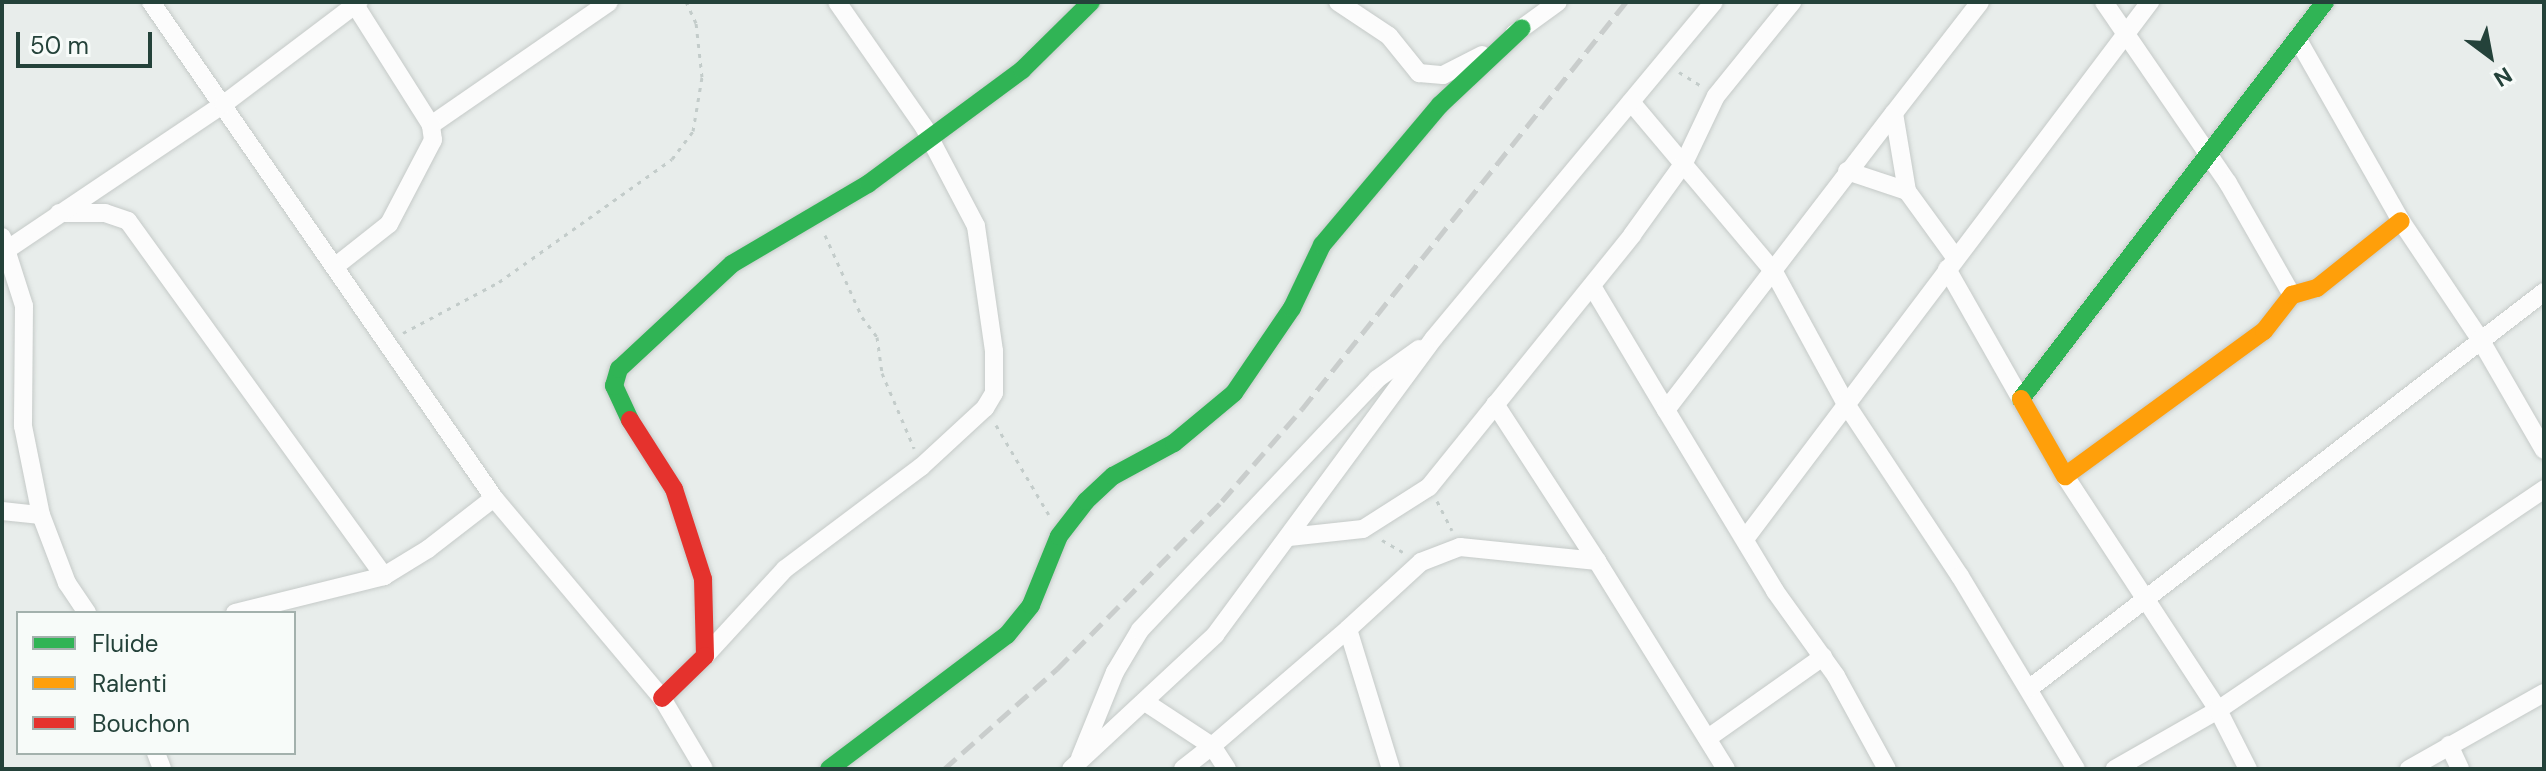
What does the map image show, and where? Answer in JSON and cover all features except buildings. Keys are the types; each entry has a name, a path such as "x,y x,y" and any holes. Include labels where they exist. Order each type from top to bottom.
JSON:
{"street":[{"path":"151,2 337,265 494,498 662,698 704,769"},
{"path":"431,125 609,2"},
{"path":"662,698 785,569 921,467 985,408 994,393 994,351 976,226 929,136 837,2"},
{"path":"705,656 703,579 674,489 618,401 614,386 630,356 732,264 868,184 1022,70 1091,2"},
{"path":"1338,2 1389,36 1419,73 1432,75 1454,70 1558,2"},
{"path":"1075,766 1215,635 1434,338 1714,2"},
{"path":"1289,537 1363,529 1429,487 1592,286 1684,163 1716,96 1792,2"},
{"path":"1666,410 1980,2"},
{"path":"2104,2 2207,154 2292,295"},
{"path":"1745,539 2124,32 2150,2"},
{"path":"2021,399 2325,2"},
{"path":"86,611 67,583 41,515 23,426 24,306 4,246 224,104 357,4 431,125 433,140 389,224 337,265"},
{"path":"829,769 1007,635 1031,605 1059,536 1113,476 1174,443 1234,393 1292,308 1322,245 1440,105 1522,28"},
{"path":"2297,38 2401,221 2480,339 2544,450"},
{"path":"1631,102 1774,272 1846,404 2030,688 2076,769"},
{"path":"1894,113 1907,191 1951,263 2021,399 2065,476 2218,710 2248,769"},
{"path":"1847,171 1907,191"},
{"path":"59,213 105,213 128,221 384,576"},
{"path":"2065,476 2264,331 2292,295 2317,288 2401,221"},
{"path":"1592,286 1745,539 1823,657 1887,769"},
{"path":"2030,688 2544,292"},
{"path":"1075,766 1115,672 1140,630 1377,379 1434,338"},
{"path":"1495,404 1726,769"},
{"path":"2115,769 2218,710 2544,489"},
{"path":"243,611 384,576 428,549 494,498"},
{"path":"2,511 41,515"},
{"path":"1183,769 1348,629 1421,562 1460,547 1597,561"},
{"path":"1348,629 1391,769"},
{"path":"1708,738 1823,657"},
{"path":"2409,769 2544,693"},
{"path":"1145,702 1212,746 1227,769"},
{"path":"2449,745 2460,769"}],"path":[{"path":"389,341 499,282 672,159 693,131 702,77 696,23 686,2"},
{"path":"1665,63 1716,96"},
{"path":"815,213 862,317 877,337 882,373 921,467"},
{"path":"985,408 1059,536"},
{"path":"1429,487 1460,547"},
{"path":"1363,529 1421,562"}],"railway":[{"path":"944,769 1057,669 1222,501 1302,409 1626,2"}],"traffic: fast":[{"path":"630,420 614,386 619,369 732,264 868,184 1022,70 1091,2"},
{"path":"2021,399 2325,2"},
{"path":"829,769 1007,635 1031,605 1059,536 1086,501 1113,476 1174,443 1234,393 1292,308 1322,245 1440,105 1522,28"}],"traffic: slow":[{"path":"2021,399 2065,476 2264,331 2292,295 2317,288 2401,221"}],"traffic: jam":[{"path":"630,420 674,489 703,579 705,656 662,698"}]}
